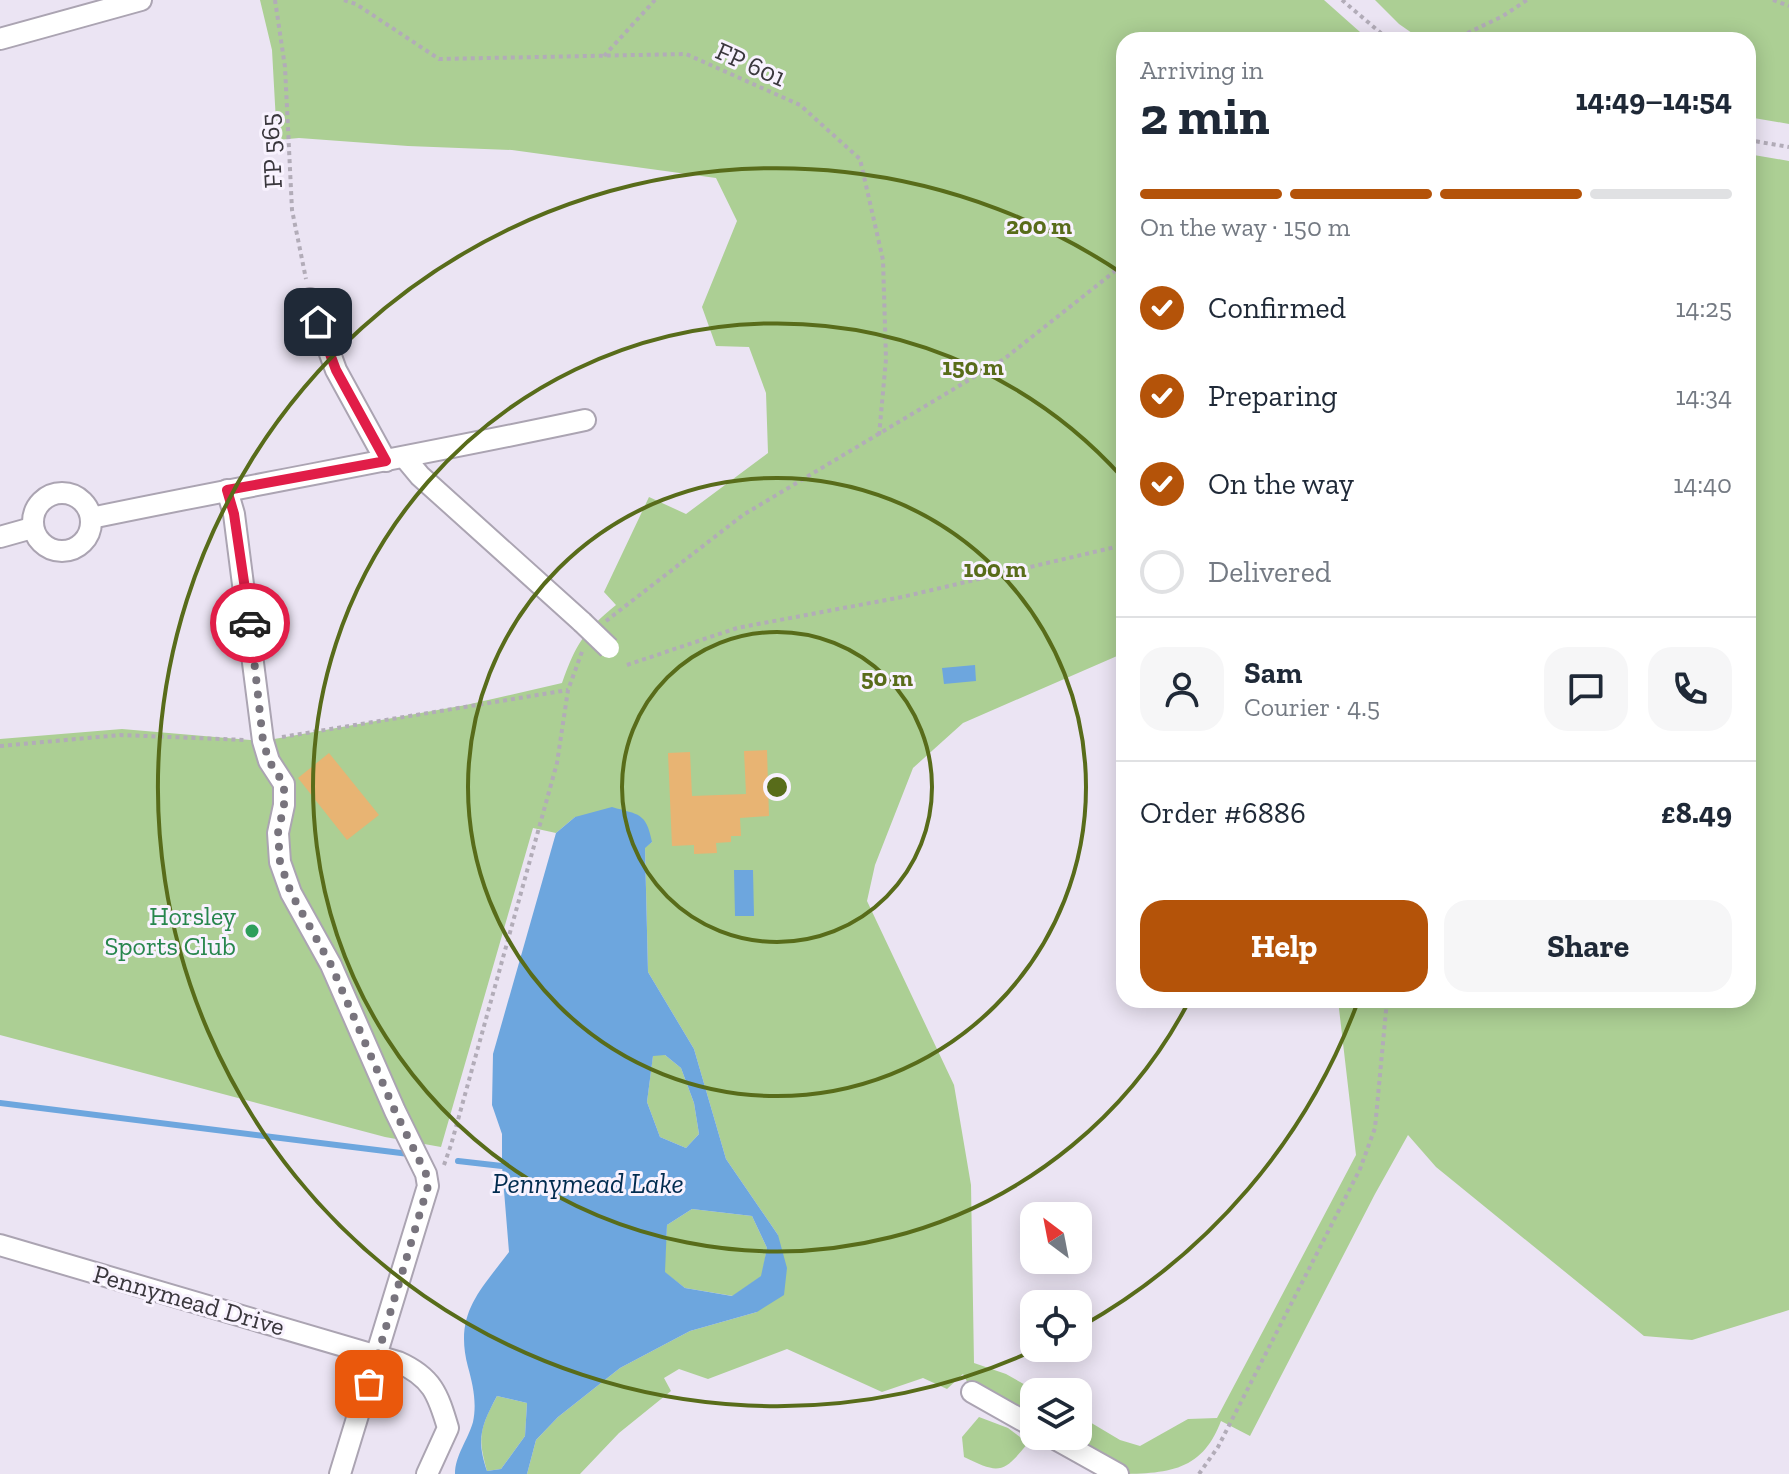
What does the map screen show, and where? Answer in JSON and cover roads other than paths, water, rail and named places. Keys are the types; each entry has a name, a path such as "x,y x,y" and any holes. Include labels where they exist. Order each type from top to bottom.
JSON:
{"street":[{"path":"0,39 141,0"},
{"path":"310,299 336,370 396,460 420,476 590,624 609,648"},
{"path":"91,518 396,460 585,420"},
{"path":"227,490 234,514 263,741 269,761 284,784 284,805 278,833 280,862 291,893 331,965 426,1174 428,1186 340,1474"},
{"path":"57,493 72,495 85,504 91,518 89,533 80,545 66,551 51,550 39,541 32,528 34,512 43,500 57,493"},
{"path":"0,537 32,528"},
{"name":"Pennymead Drive","path":"0,1245 378,1356 418,1371 433,1386 448,1428 427,1474"},
{"path":"972,1392 1020,1419"},
{"path":"1075,1450 1118,1474"}],"water":[{"path":"975,665 976,681 944,684 942,668"},
{"name":"Pennymead Lake","path":"612,807 640,816 647,825 652,842 645,848 648,972 694,1049 726,1159 778,1235 787,1268 784,1295 757,1312 690,1331 620,1368 558,1417 536,1440 527,1474 455,1474 474,1415 474,1394 465,1348 467,1318 479,1292 509,1252 502,1134 492,1105 493,1054 556,833 575,817","holes":["665,1055 681,1068 694,1103 699,1134 686,1148 660,1137 647,1102 653,1056","692,1209 752,1216 767,1248 761,1276 732,1296 685,1288 665,1272 667,1225","497,1396 527,1403 525,1436 501,1469 487,1471 481,1441 484,1424"]},
{"path":"734,870 753,870 754,916 735,916"}],"waterway":[{"path":"0,1103 409,1154"},
{"path":"458,1161 502,1166"}],"place":[{"name":"Horsley Sports Club","path":"252,931"}]}
